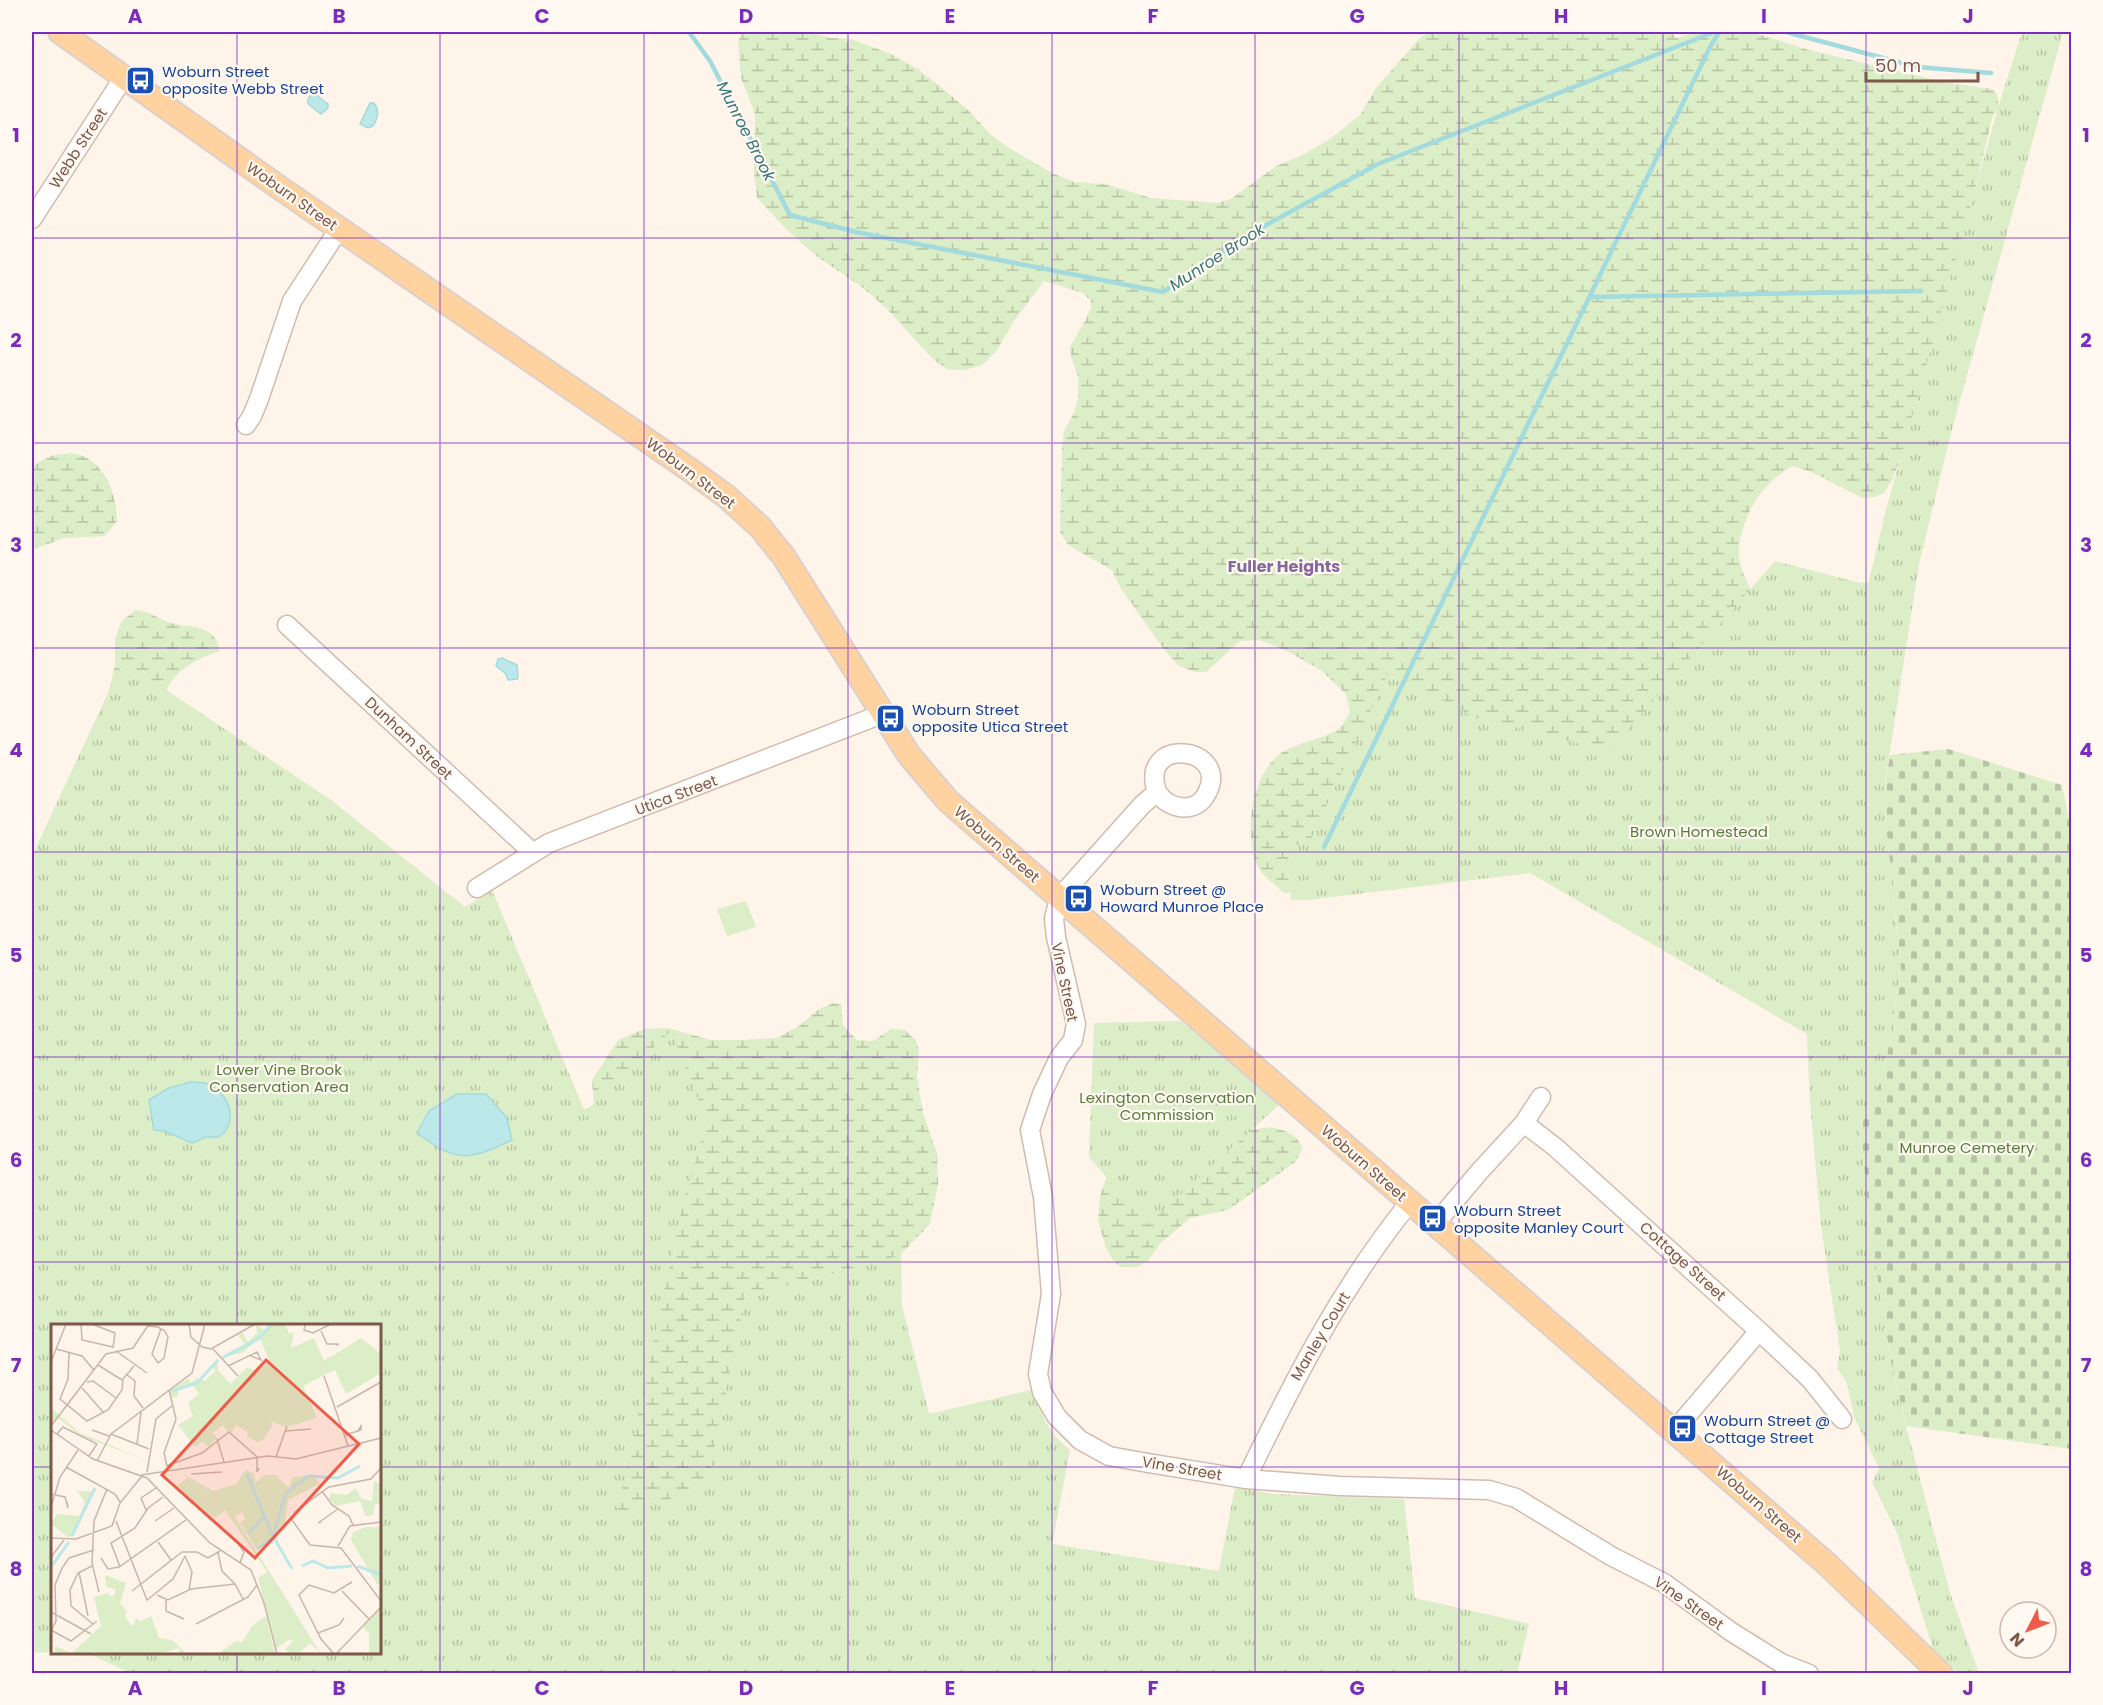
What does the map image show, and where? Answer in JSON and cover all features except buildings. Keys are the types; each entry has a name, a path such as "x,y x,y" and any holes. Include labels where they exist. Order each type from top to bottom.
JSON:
{"main road":[{"name":"Woburn Street","path":"60,32 339,229 727,497 760,527 796,574 882,714 919,769 948,801 1828,1565 1941,1674"}],"street":[{"name":"Webb Street","path":"32,219 124,77"},
{"path":"246,424 260,399 292,301 339,229"},
{"name":"Dunham Street","path":"287,624 531,852"},
{"name":"Utica Street","path":"477,888 531,852 549,843 882,714"},
{"path":"1059,898 1142,805 1157,792"},
{"name":"Vine Street","path":"1059,898 1054,919 1056,937 1076,1024 1073,1040 1059,1058 1042,1094 1030,1130 1043,1197 1051,1294 1038,1374 1042,1392 1057,1417 1083,1441 1109,1456 1246,1479 1330,1485 1489,1490 1516,1498 1611,1556 1665,1583 1730,1631 1781,1664 1809,1674"},
{"path":"1435,1224 1524,1123 1541,1097"},
{"name":"Cottage Street","path":"1524,1123 1555,1146 1759,1331 1810,1379 1842,1419"},
{"name":"Manley Court","path":"1246,1479 1297,1374 1329,1319 1377,1246 1410,1202"},
{"path":"1674,1431 1759,1331"}],"green space":[{"path":"742,32 809,32 831,38 851,39 891,54 918,69 970,112 991,135 1052,173 1074,182 1105,184 1151,198 1217,203 1231,199 1276,166 1301,156 1330,139 1360,115 1376,88 1419,39 1429,32 1670,32 1677,38 1695,32 1752,32 1809,50 1944,82 1992,89 1997,94 1999,107 1993,115 1925,396 1892,480 1884,493 1875,497 1862,498 1814,473 1793,466 1773,480 1756,500 1741,535 1740,560 1743,573 1754,596 1868,582 1874,593 1671,728 1306,891 1284,893 1260,870 1253,853 1251,822 1257,790 1263,775 1281,753 1340,728 1350,712 1346,694 1322,671 1289,652 1260,640 1240,641 1206,672 1196,672 1179,666 1163,648 1120,587 1112,570 1068,545 1060,532 1062,448 1064,431 1074,413 1078,398 1078,377 1070,347 1085,321 1091,301 1083,293 1044,281 1016,318 996,351 982,365 965,370 947,369 934,360 886,308 862,287 819,258 786,229 757,198 754,171 755,114 741,78 738,42"},
{"name":"Brown Homestead","path":"2022,32 2063,32 1952,429 1919,564 1883,796 1901,971 1884,1073 1860,1128 1872,1244 1891,1362 1950,1593 1979,1673 1959,1674 1933,1649 1897,1533 1872,1482 1879,1468 1854,1417 1847,1383 1837,1368 1840,1351 1821,1226 1810,1103 1807,1034 1530,873 1308,900 1291,900 1291,845 1308,845 1389,671 1476,718 1609,751 1775,561 1868,585 1886,510 1997,111"},
{"path":"72,453 92,461 106,478 114,499 117,521 105,536 64,538 32,550 32,466 50,456"},
{"path":"135,610 171,623 208,632 218,642 220,651 201,658 185,668 172,681 163,699 107,700 115,665 115,640 121,622"},
{"name":"Lower Vine Brook Conservation Area","path":"123,661 331,800 465,907 492,890 585,1112 671,1031 707,1121 681,1212 617,1513 706,1489 745,1297 901,1255 902,1306 929,1414 1035,1389 1047,1423 1070,1450 1052,1544 1219,1571 1235,1487 1273,1494 1404,1499 1415,1598 1529,1624 1517,1674 129,1673 90,1654 381,1654 381,1324 51,1324 51,1652 32,1653 32,856"},
{"name":"Munroe Cemetery","path":"1948,749 2062,785 2072,833 2071,1449 1906,1426 1891,1362 1872,1244 1860,1128 1884,1073 1901,971 1883,796 1890,755"},
{"path":"746,901 756,927 727,936 717,909"},
{"path":"834,1003 841,1004 843,1025 857,1040 873,1041 891,1029 905,1030 917,1042 919,1054 917,1076 923,1113 937,1153 938,1184 930,1224 869,1287 796,1454 381,1652 381,1325 575,1114 594,1105 592,1080 618,1040 644,1029 668,1028 711,1040 777,1038 799,1026 819,1009"},
{"name":"Lexington Conservation Commission","path":"1181,1021 1280,1104 1148,1224 1089,1157 1094,1023"},
{"path":"1272,1127 1291,1134 1300,1144 1303,1149 1295,1162 1228,1210 1190,1218 1160,1244 1147,1262 1137,1267 1121,1267 1113,1260 1106,1248 1098,1220 1100,1197 1111,1163 1242,1131"}],"water":[{"path":"315,94 328,104 328,108 321,114 308,104 308,99"},
{"path":"370,103 374,103 378,115 373,126 368,128 360,124"},
{"path":"502,658 517,665 517,679 508,680 505,673 496,666 498,659"},
{"path":"191,1082 210,1085 227,1102 230,1110 229,1124 219,1137 206,1137 192,1143 165,1131 154,1130 149,1100 169,1088"},
{"path":"457,1094 486,1094 507,1118 512,1140 484,1152 463,1156 443,1150 417,1133 429,1111"}],"waterway":[{"name":"Munroe Brook","path":"689,32 710,61 790,215 856,232 1163,292 1246,236 1378,164 1714,32"},
{"path":"1324,847 1719,32"},
{"path":"1786,32 1917,67 1991,73"},
{"path":"1589,297 1921,291"}],"place":[{"name":"Woburn Street opposite Webb Street","path":"141,80"},
{"name":"Woburn Street opposite Utica Street","path":"891,718"},
{"name":"Woburn Street @ Howard Munroe Place","path":"1079,898"},
{"name":"Woburn Street opposite Manley Court","path":"1433,1219"},
{"name":"Woburn Street @ Cottage Street","path":"1683,1429"}],"district":[{"name":"Fuller Heights","path":"1284,566"}]}
